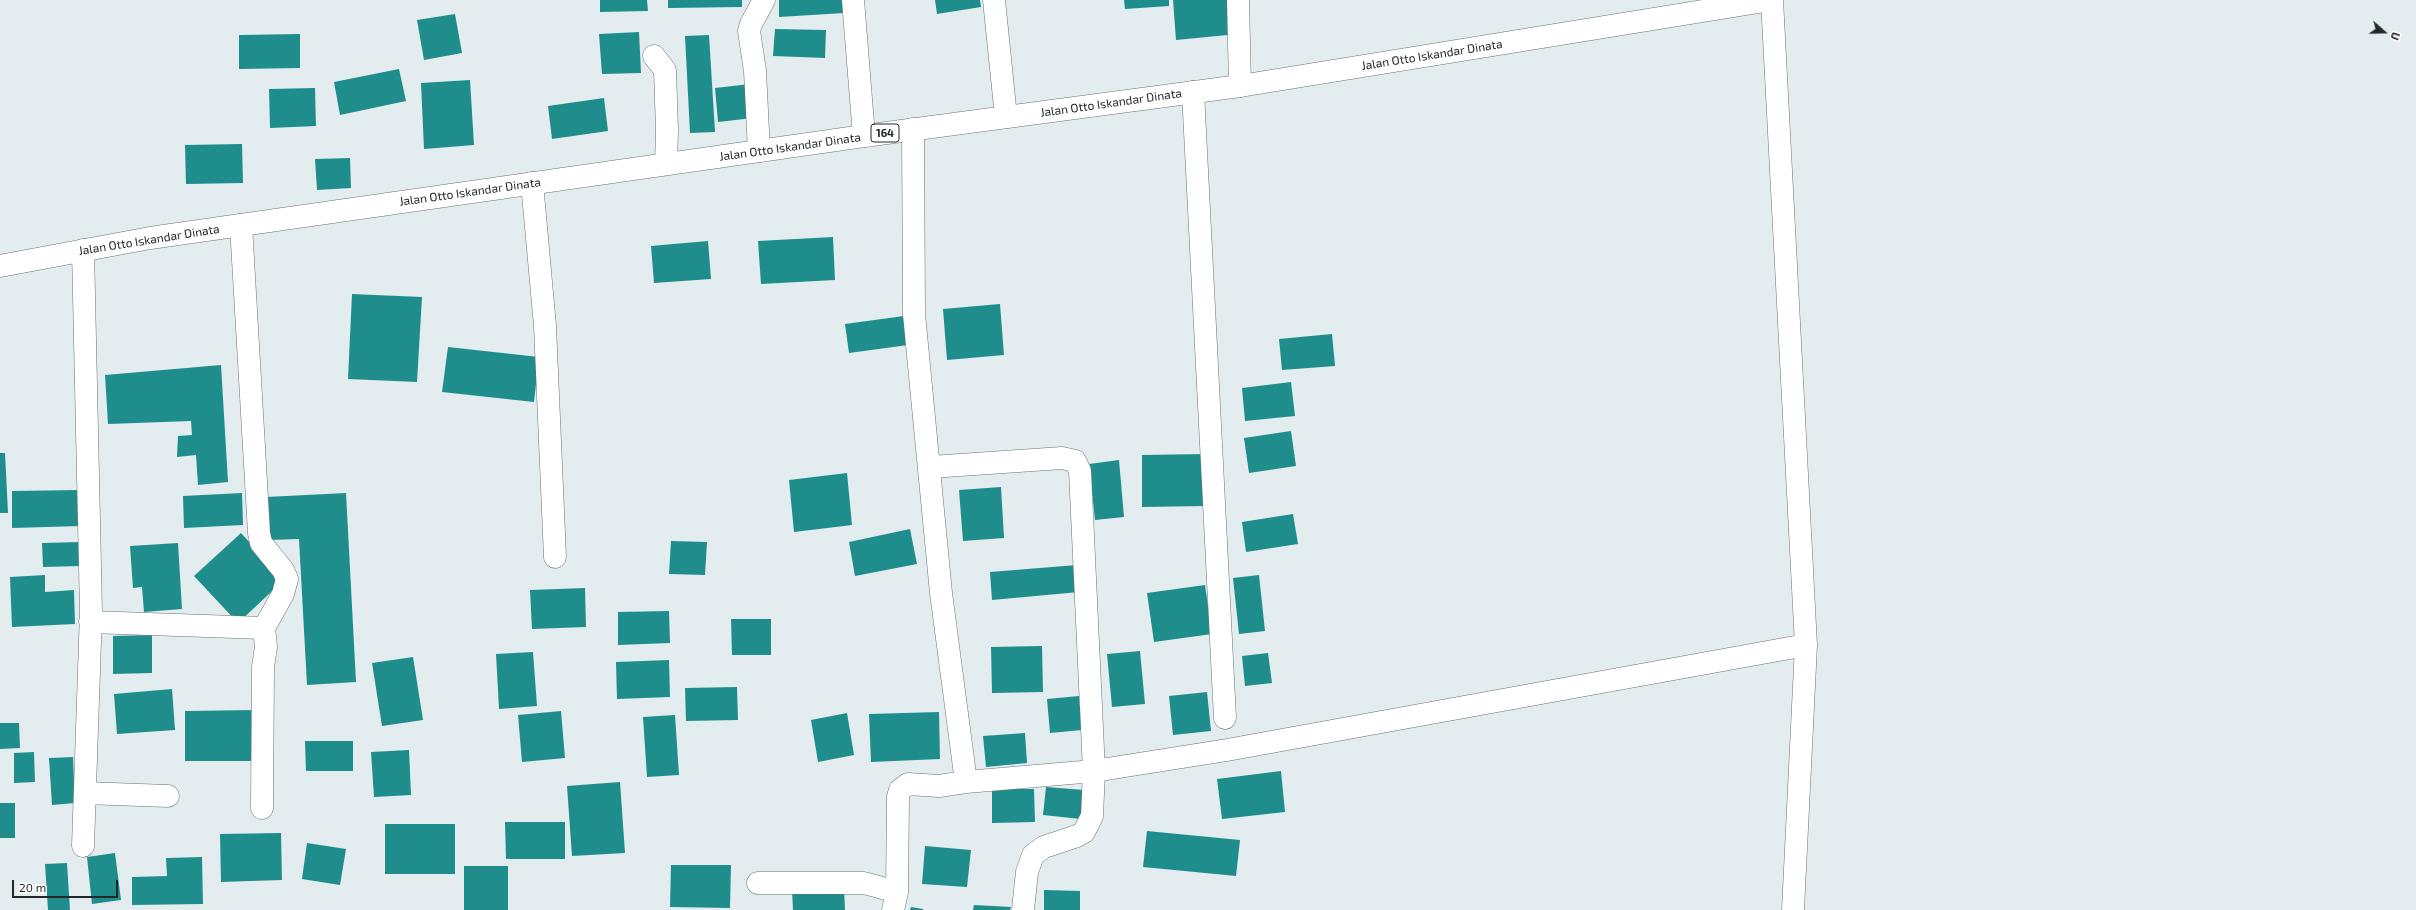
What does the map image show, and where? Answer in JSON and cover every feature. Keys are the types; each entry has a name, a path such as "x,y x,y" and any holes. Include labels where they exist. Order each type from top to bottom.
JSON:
{"street":[{"path":"759,151 755,71 749,31 751,24 764,0"},
{"path":"853,0 864,136"},
{"path":"994,0 1006,117"},
{"path":"1238,0 1240,86"},
{"path":"1771,0 1806,646 1793,910"},
{"name":"Jalan Otto Iskandar Dinata","path":"0,266 83,250 240,225 913,129 1240,86 1771,0"},
{"path":"654,56 665,70 667,130 666,164"},
{"path":"1193,92 1225,718"},
{"path":"913,129 914,314 941,593 966,782"},
{"path":"532,183 545,326 555,557"},
{"path":"240,225 259,533 261,543 280,566 287,579 284,594 264,628 266,647 263,667 262,808"},
{"path":"83,250 90,622 83,846"},
{"path":"930,467 1062,458 1072,459 1077,463 1080,471 1094,771 1090,824 1084,832 1077,836 1044,847 1033,855 1027,872 1023,910"},
{"path":"90,622 264,628"},
{"path":"758,882 864,883 895,901 898,802 900,790 908,784 939,786 966,782 1094,771 1227,750 1806,646"},
{"path":"85,793 168,796"}],"building":[{"path":"600,0 647,0 648,11 600,12"},
{"path":"668,0 742,0 742,7 668,8"},
{"path":"779,0 844,0 844,13 779,17"},
{"path":"935,0 980,0 981,7 937,14"},
{"path":"1124,0 1169,0 1169,6 1125,9"},
{"path":"1173,0 1235,0 1238,34 1176,40"},
{"path":"455,14 462,53 424,60 417,20"},
{"path":"775,29 826,30 825,58 773,56"},
{"path":"639,32 641,73 602,74 599,34"},
{"path":"300,34 300,68 239,69 239,35"},
{"path":"709,35 715,132 690,133 685,36"},
{"path":"399,69 406,101 340,115 334,82"},
{"path":"470,80 474,145 424,149 421,83"},
{"path":"750,84 753,118 718,122 715,88"},
{"path":"315,88 316,126 270,128 269,89"},
{"path":"604,98 608,131 552,139 548,106"},
{"path":"242,144 243,183 186,184 185,145"},
{"path":"350,158 351,188 317,190 315,159"},
{"path":"833,237 835,280 761,284 758,241"},
{"path":"708,241 711,279 654,283 651,246"},
{"path":"352,294 422,297 417,382 348,379"},
{"path":"1000,304 1004,355 947,360 943,309"},
{"path":"904,316 908,345 849,353 845,324"},
{"path":"1332,334 1335,366 1282,370 1279,339"},
{"path":"448,347 539,357 534,402 442,392"},
{"path":"221,365 228,482 198,485 196,455 177,457 178,436 192,435 191,421 108,424 105,375"},
{"path":"1291,382 1295,416 1245,421 1242,388"},
{"path":"1291,431 1296,466 1249,473 1244,438"},
{"path":"0,453 5,453 8,513 0,513"},
{"path":"1205,454 1205,506 1142,507 1142,455"},
{"path":"1119,460 1124,517 1095,520 1089,464"},
{"path":"847,473 852,525 794,532 789,480"},
{"path":"1001,487 1004,538 963,541 959,490"},
{"path":"80,490 81,526 12,528 12,491"},
{"path":"242,493 243,525 184,528 183,496"},
{"path":"346,493 356,682 307,685 299,539 268,540 266,497"},
{"path":"1293,514 1298,544 1246,552 1242,522"},
{"path":"910,529 917,564 855,576 849,542"},
{"path":"241,533 284,580 238,623 194,576"},
{"path":"671,541 707,542 705,575 669,574"},
{"path":"80,542 80,566 43,567 42,543"},
{"path":"178,543 182,609 144,612 142,587 133,588 130,546"},
{"path":"1077,565 1079,592 992,600 990,572"},
{"path":"45,575 45,592 74,590 75,624 12,627 10,577"},
{"path":"1259,575 1265,631 1239,634 1233,578"},
{"path":"1205,585 1212,634 1154,642 1147,593"},
{"path":"585,588 586,627 532,629 530,590"},
{"path":"669,611 670,643 618,645 618,612"},
{"path":"731,619 771,619 771,655 732,655"},
{"path":"152,635 152,673 113,674 113,636"},
{"path":"1042,646 1043,692 992,693 991,647"},
{"path":"1140,651 1145,704 1112,707 1107,654"},
{"path":"533,652 537,706 499,709 496,654"},
{"path":"1268,653 1272,683 1245,686 1242,656"},
{"path":"413,657 423,720 382,726 372,663"},
{"path":"669,660 670,697 617,699 616,662"},
{"path":"737,687 738,720 686,721 685,688"},
{"path":"172,689 175,730 117,734 114,694"},
{"path":"1207,692 1211,731 1173,735 1169,696"},
{"path":"1079,696 1082,730 1050,733 1047,699"},
{"path":"257,710 257,761 185,761 185,711"},
{"path":"561,711 565,758 522,762 518,715"},
{"path":"939,712 940,759 871,762 869,714"},
{"path":"847,713 854,755 818,762 811,720"},
{"path":"675,715 679,775 647,777 643,717"},
{"path":"0,723 19,723 20,748 0,749"},
{"path":"1025,733 1027,763 986,767 983,736"},
{"path":"305,741 353,741 353,771 306,771"},
{"path":"409,750 411,795 374,797 371,752"},
{"path":"34,752 35,782 14,783 14,753"},
{"path":"73,757 75,803 52,805 49,758"},
{"path":"1281,771 1285,812 1222,819 1217,779"},
{"path":"620,782 625,853 572,856 567,786"},
{"path":"1046,787 1084,790 1081,819 1043,815"},
{"path":"992,789 1034,789 1035,822 992,823"},
{"path":"0,803 15,803 15,838 0,838"},
{"path":"505,822 565,822 565,859 506,859"},
{"path":"385,824 455,824 455,874 385,874"},
{"path":"1147,831 1240,840 1236,876 1143,867"},
{"path":"281,833 282,880 221,882 220,834"},
{"path":"307,843 346,849 340,885 302,879"},
{"path":"925,846 971,850 967,887 922,884"},
{"path":"115,853 121,900 92,904 87,857"},
{"path":"202,857 203,904 132,905 132,877 167,876 166,858"},
{"path":"67,863 70,910 48,910 45,864"},
{"path":"671,865 731,865 730,908 670,907"},
{"path":"464,866 508,866 508,910 464,910"},
{"path":"844,887 845,910 793,910 792,890"},
{"path":"1044,890 1080,891 1080,910 1044,910"},
{"path":"974,905 1011,907 1010,910 973,910"},
{"path":"911,907 923,909 923,910 910,910"}]}
